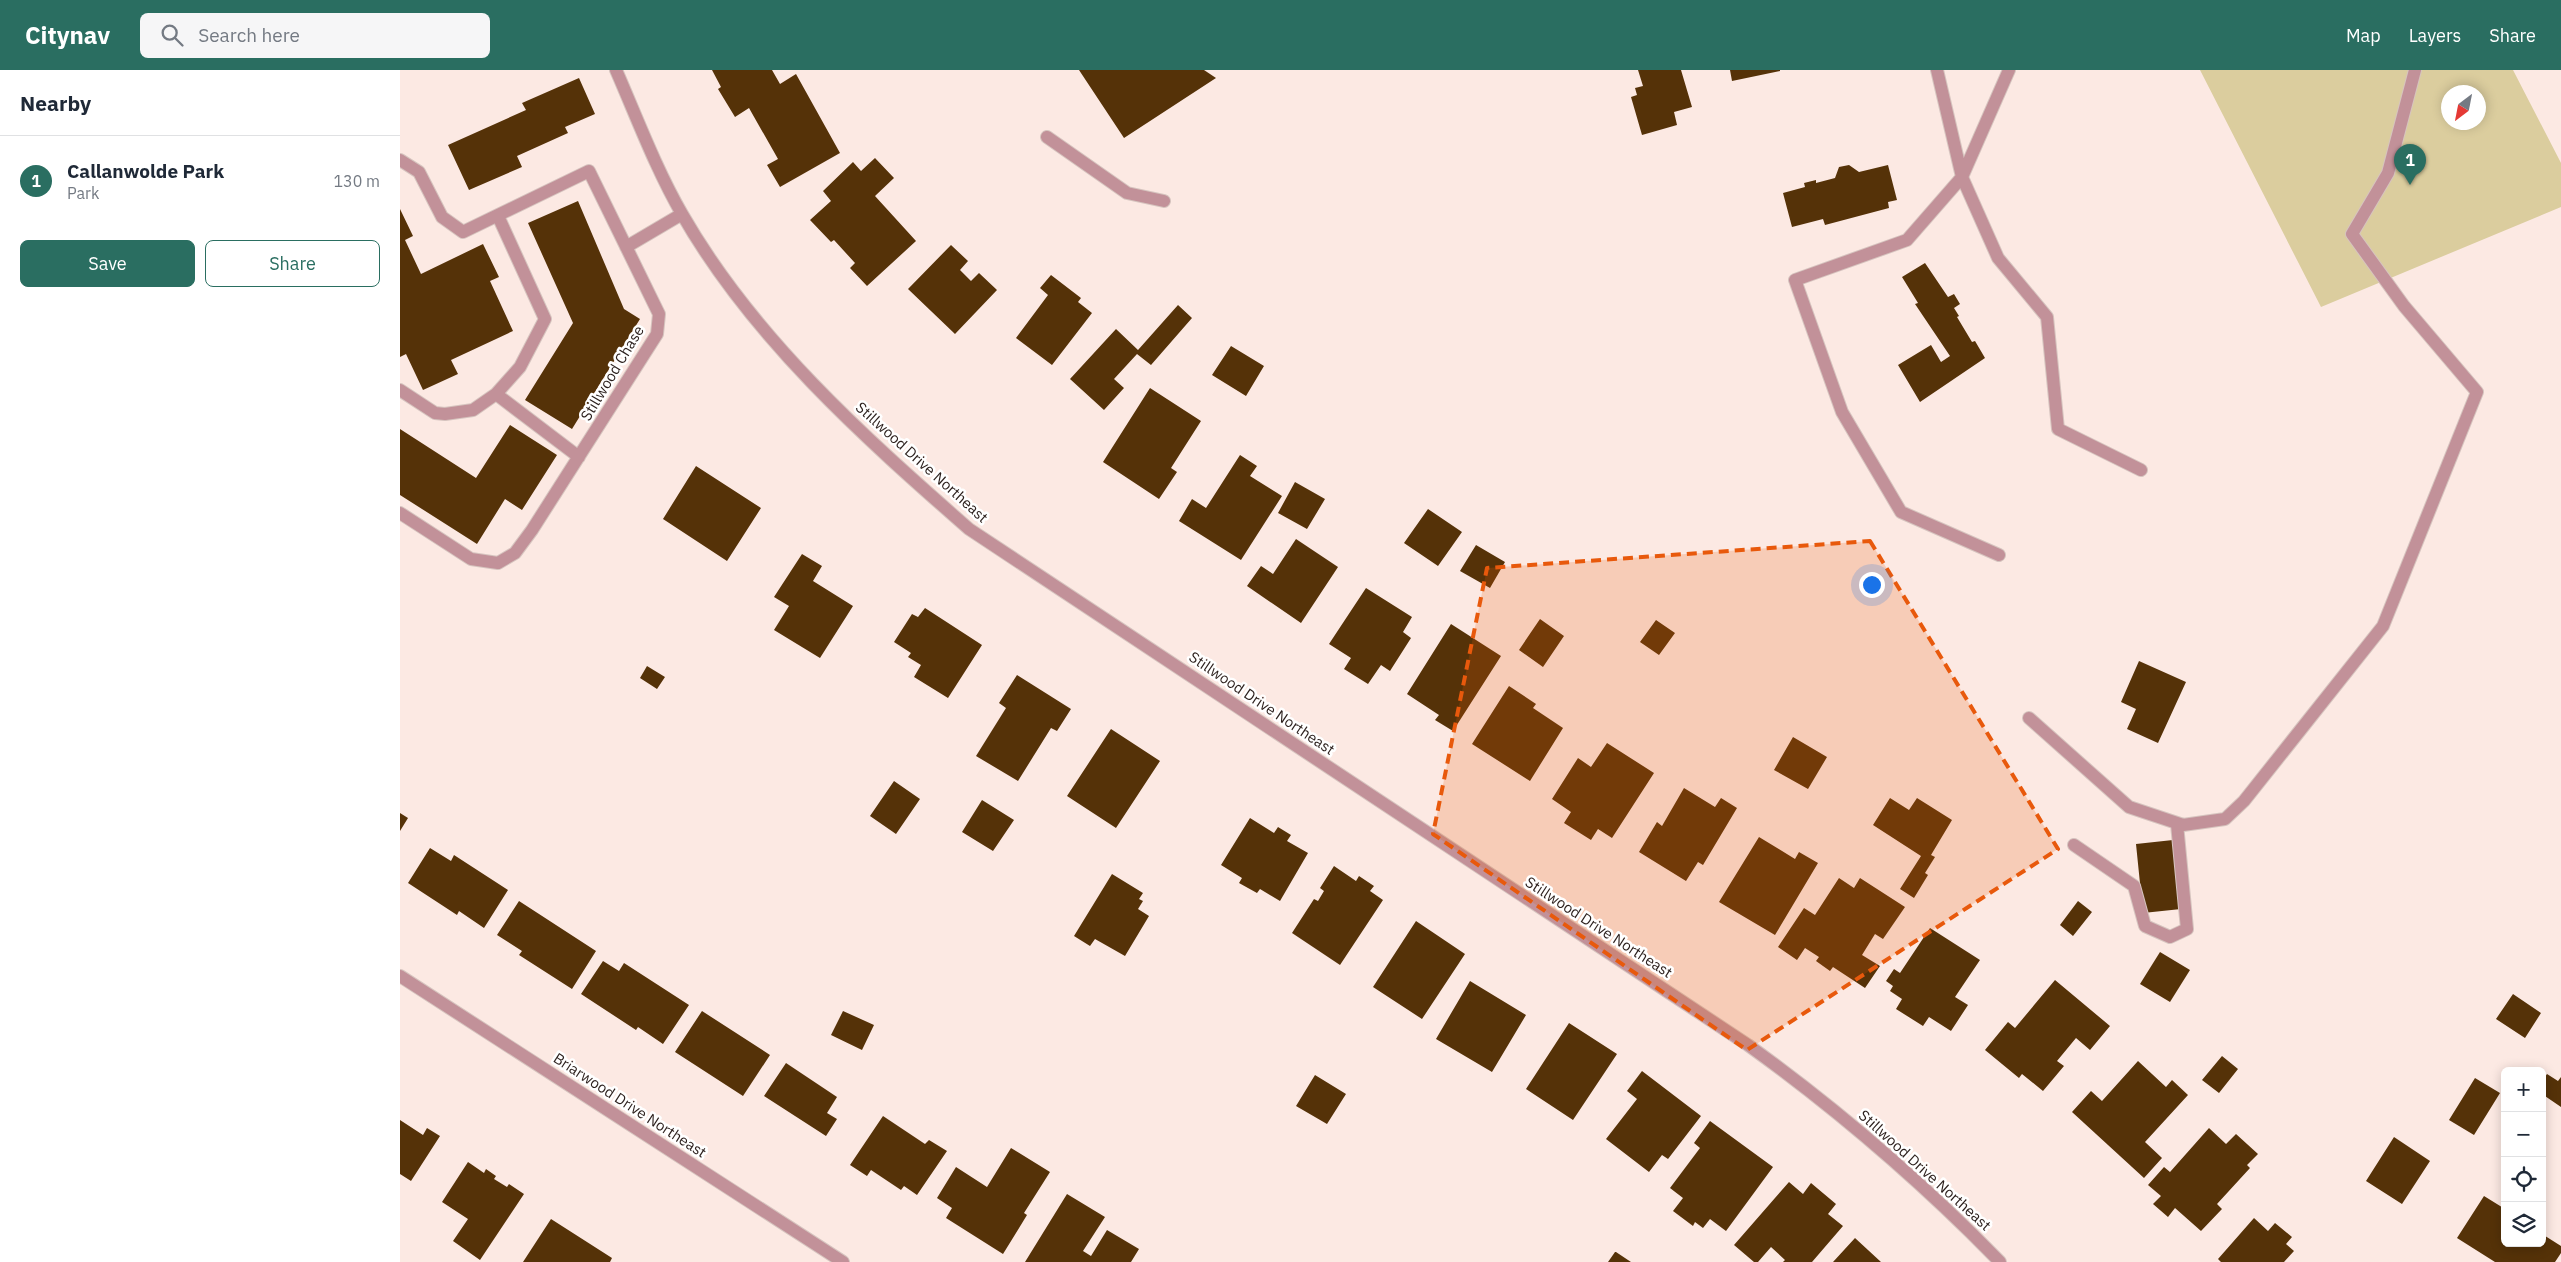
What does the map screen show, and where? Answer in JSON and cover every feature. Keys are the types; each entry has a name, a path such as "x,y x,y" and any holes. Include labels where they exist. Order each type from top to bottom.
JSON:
{"street":[{"name":"Stillwood Drive Northeast","path":"616,70 682,214 722,275 775,343 894,462 969,529 1748,1045 1822,1100 1864,1135 1929,1192 2000,1262"},
{"path":"1936,70 1962,177 1998,258 2047,317 2058,429 2141,470"},
{"path":"1999,556 1902,512 1842,412 1795,280 1907,240 1962,177 2009,70"},
{"path":"2029,718 2129,807 2183,825 2225,819 2244,801 2383,626 2477,392 2404,306 2352,234 2388,173 2416,70"},
{"path":"1047,137 1127,193 1164,201"},
{"name":"Stillwood Chase","path":"400,160 419,172 442,217 463,232 589,171 659,314 657,334 532,530 515,553 498,563 471,559 400,513"},
{"path":"626,247 682,214"},
{"path":"400,390 421,406 435,413 445,414 473,410 496,394 520,367 545,319 498,216"},
{"path":"496,394 579,457"},
{"path":"2074,846 2134,886 2145,926 2170,937 2187,929 2177,824"},
{"name":"Briarwood Drive Northeast","path":"400,976 843,1262"}],"highlighted area":[{"path":"1870,541 2058,849 1747,1050 1433,834 1487,568"}],"shaded area":[{"path":"2200,70 2513,70 2561,163 2561,207 2321,307"}],"building":[{"path":"712,70 772,70 780,84 796,74 840,153 780,187 767,165 778,159 749,108 735,117 718,89 721,87"},
{"path":"1079,70 1204,70 1216,78 1124,138"},
{"path":"1638,70 1681,70 1692,107 1674,112 1677,125 1642,135 1631,97 1637,95 1635,88 1643,86"},
{"path":"1730,70 1780,70 1780,71 1732,81"},
{"path":"579,78 595,114 565,127 568,133 517,156 522,167 469,190 448,145 526,110 522,103"},
{"path":"875,158 894,178 875,196 916,241 867,286 850,268 855,263 834,240 831,242 810,220 831,201 823,191 853,162 861,171"},
{"path":"1849,165 1859,172 1888,165 1897,200 1888,202 1889,208 1825,225 1823,219 1792,227 1783,193 1805,187 1804,183 1816,180 1816,183 1835,178 1839,167"},
{"path":"578,201 624,309 640,319 572,429 525,400 573,323 528,223"},
{"path":"400,209 413,236 405,240 421,274 483,244 499,277 490,281 513,331 451,360 458,374 423,390 406,354 400,357"},
{"path":"951,245 968,261 960,270 971,281 979,273 997,290 955,334 908,289"},
{"path":"1925,263 1948,297 1954,294 1960,304 1954,308 1959,316 1957,317 1972,342 1975,341 1985,358 1920,402 1898,365 1931,345 1941,362 1950,356 1915,304 1918,303 1902,277"},
{"path":"1051,275 1081,298 1078,302 1092,313 1052,365 1016,338 1048,295 1040,288"},
{"path":"1178,305 1192,318 1151,365 1137,354 1114,379 1124,388 1104,410 1070,379 1116,329 1138,350"},
{"path":"1231,346 1264,366 1246,396 1212,375"},
{"path":"1150,388 1201,421 1171,468 1177,472 1159,499 1103,462"},
{"path":"510,425 557,455 522,510 505,499 477,544 400,495 400,429 476,478"},
{"path":"1240,455 1257,466 1250,476 1282,496 1241,560 1179,521 1192,499 1206,508"},
{"path":"696,466 761,508 727,561 663,519"},
{"path":"1295,482 1325,499 1307,529 1278,513"},
{"path":"1428,509 1462,532 1438,566 1404,543"},
{"path":"1296,539 1338,567 1301,623 1247,586 1261,566 1273,574"},
{"path":"1476,545 1505,562 1490,588 1460,571"},
{"path":"802,554 822,566 813,581 853,606 820,658 774,630 789,606 774,597"},
{"path":"1366,588 1412,617 1403,632 1411,638 1390,671 1381,665 1368,684 1344,669 1351,658 1329,644"},
{"path":"925,608 982,645 948,698 914,677 921,665 908,657 911,653 894,642 912,614 918,617"},
{"path":"1540,619 1564,636 1543,667 1519,650"},
{"path":"1656,620 1675,633 1659,655 1640,642"},
{"path":"1451,624 1501,656 1453,731 1435,720 1439,715 1407,694"},
{"path":"2139,661 2186,682 2158,743 2127,729 2136,709 2121,702"},
{"path":"647,666 665,677 657,689 640,678"},
{"path":"1017,675 1071,709 1057,731 1051,728 1018,781 976,756 1006,708 999,703"},
{"path":"1509,686 1536,704 1533,708 1563,728 1530,781 1472,744"},
{"path":"1111,729 1160,761 1116,828 1067,796"},
{"path":"1793,737 1827,757 1808,789 1774,770"},
{"path":"1607,743 1654,773 1612,838 1598,829 1591,840 1564,823 1571,812 1552,799 1578,758 1591,767"},
{"path":"894,781 920,799 896,834 870,816"},
{"path":"1684,788 1715,807 1721,798 1737,808 1703,865 1698,862 1686,881 1639,852 1657,822 1662,826"},
{"path":"1890,798 1909,810 1917,798 1952,820 1931,855 1935,857 1925,873 1928,875 1914,898 1900,889 1921,856 1873,825"},
{"path":"982,800 1014,820 993,851 962,832"},
{"path":"400,813 408,818 400,831"},
{"path":"1250,818 1274,833 1278,827 1291,835 1287,841 1308,853 1280,901 1260,889 1257,893 1239,883 1242,878 1221,865"},
{"path":"1759,837 1795,859 1799,852 1818,863 1775,935 1719,902"},
{"path":"2173,840 2181,909 2143,913 2136,844"},
{"path":"430,848 451,861 454,855 508,890 484,928 459,911 457,915 408,883"},
{"path":"1334,866 1356,881 1359,876 1374,886 1370,891 1383,900 1340,965 1292,933 1314,899 1318,901 1324,891 1320,888"},
{"path":"1112,874 1143,893 1139,899 1143,901 1138,909 1149,916 1125,956 1095,939 1090,946 1074,936"},
{"path":"1839,878 1854,888 1860,878 1905,907 1883,939 1875,934 1862,955 1880,966 1865,988 1833,967 1830,971 1816,961 1819,957 1805,948 1797,960 1778,947 1804,908 1815,915"},
{"path":"519,901 596,951 572,989 519,955 522,951 497,935"},
{"path":"2078,901 2092,912 2073,936 2060,925"},
{"path":"1416,921 1465,954 1422,1019 1373,987"},
{"path":"1930,928 1980,960 1955,997 1968,1005 1951,1031 1929,1017 1923,1026 1896,1009 1902,999 1890,991 1893,986 1886,981 1894,969 1900,973"},
{"path":"2160,952 2190,970 2170,1002 2140,984"},
{"path":"603,961 619,971 624,963 689,1005 663,1044 638,1027 636,1030 581,994"},
{"path":"2055,980 2110,1026 2090,1050 2076,1038 2057,1061 2064,1066 2043,1091 2022,1074 2019,1078 1985,1050 2008,1022 2015,1028"},
{"path":"1470,981 1526,1015 1492,1072 1436,1039"},
{"path":"2513,994 2541,1013 2525,1038 2496,1019"},
{"path":"702,1011 770,1055 743,1096 675,1052"},
{"path":"843,1011 874,1025 862,1050 831,1035"},
{"path":"1569,1023 1617,1054 1573,1120 1526,1089"},
{"path":"2222,1056 2238,1069 2219,1093 2202,1080"},
{"path":"2138,1061 2166,1087 2172,1080 2188,1095 2145,1142 2162,1158 2144,1178 2072,1112 2091,1091 2102,1101"},
{"path":"786,1063 837,1097 827,1113 837,1119 826,1136 764,1096"},
{"path":"1642,1071 1701,1116 1668,1159 1662,1155 1649,1172 1606,1139 1637,1099 1627,1091"},
{"path":"2547,1074 2558,1081 2561,1077 2561,1107 2546,1097"},
{"path":"1315,1075 1346,1094 1327,1124 1296,1106"},
{"path":"2475,1078 2500,1093 2474,1135 2449,1120"},
{"path":"883,1116 925,1144 929,1140 947,1151 917,1195 904,1186 901,1190 871,1170 867,1176 850,1165"},
{"path":"400,1120 423,1135 427,1128 440,1136 411,1181 400,1174"},
{"path":"1710,1121 1773,1167 1726,1231 1710,1219 1703,1228 1695,1222 1693,1226 1673,1211 1683,1198 1670,1188 1700,1148 1694,1143"},
{"path":"2209,1128 2226,1144 2236,1134 2258,1154 2247,1165 2250,1168 2217,1204 2222,1209 2201,1231 2175,1208 2168,1217 2153,1204 2161,1196 2148,1185 2164,1167 2170,1172"},
{"path":"2394,1137 2430,1161 2402,1204 2366,1181"},
{"path":"1011,1148 1050,1172 1024,1213 1027,1215 1003,1254 946,1218 952,1208 937,1198 956,1167 987,1187"},
{"path":"468,1162 484,1173 486,1169 496,1176 494,1179 507,1187 509,1184 524,1194 480,1260 453,1241 468,1219 442,1202"},
{"path":"1789,1182 1803,1194 1811,1183 1836,1204 1828,1214 1843,1226 1812,1262 1783,1262 1785,1260 1771,1247 1758,1262 1754,1262 1734,1245"},
{"path":"1067,1194 1105,1217 1083,1251 1091,1256 1107,1230 1139,1249 1131,1262 1025,1262"},
{"path":"2484,1196 2501,1207 2501,1247 2546,1247 2546,1237 2561,1246 2561,1253 2555,1262 2495,1262 2457,1238"},
{"path":"2254,1218 2268,1231 2275,1223 2292,1237 2286,1244 2294,1251 2284,1262 2221,1262 2218,1259"},
{"path":"551,1219 612,1258 610,1262 523,1262"},
{"path":"1855,1238 1881,1262 1833,1262"},
{"path":"1616,1252 1631,1262 1608,1262"}],"place":[{"name":"Callanwolde Park","path":"2410,185"}]}
